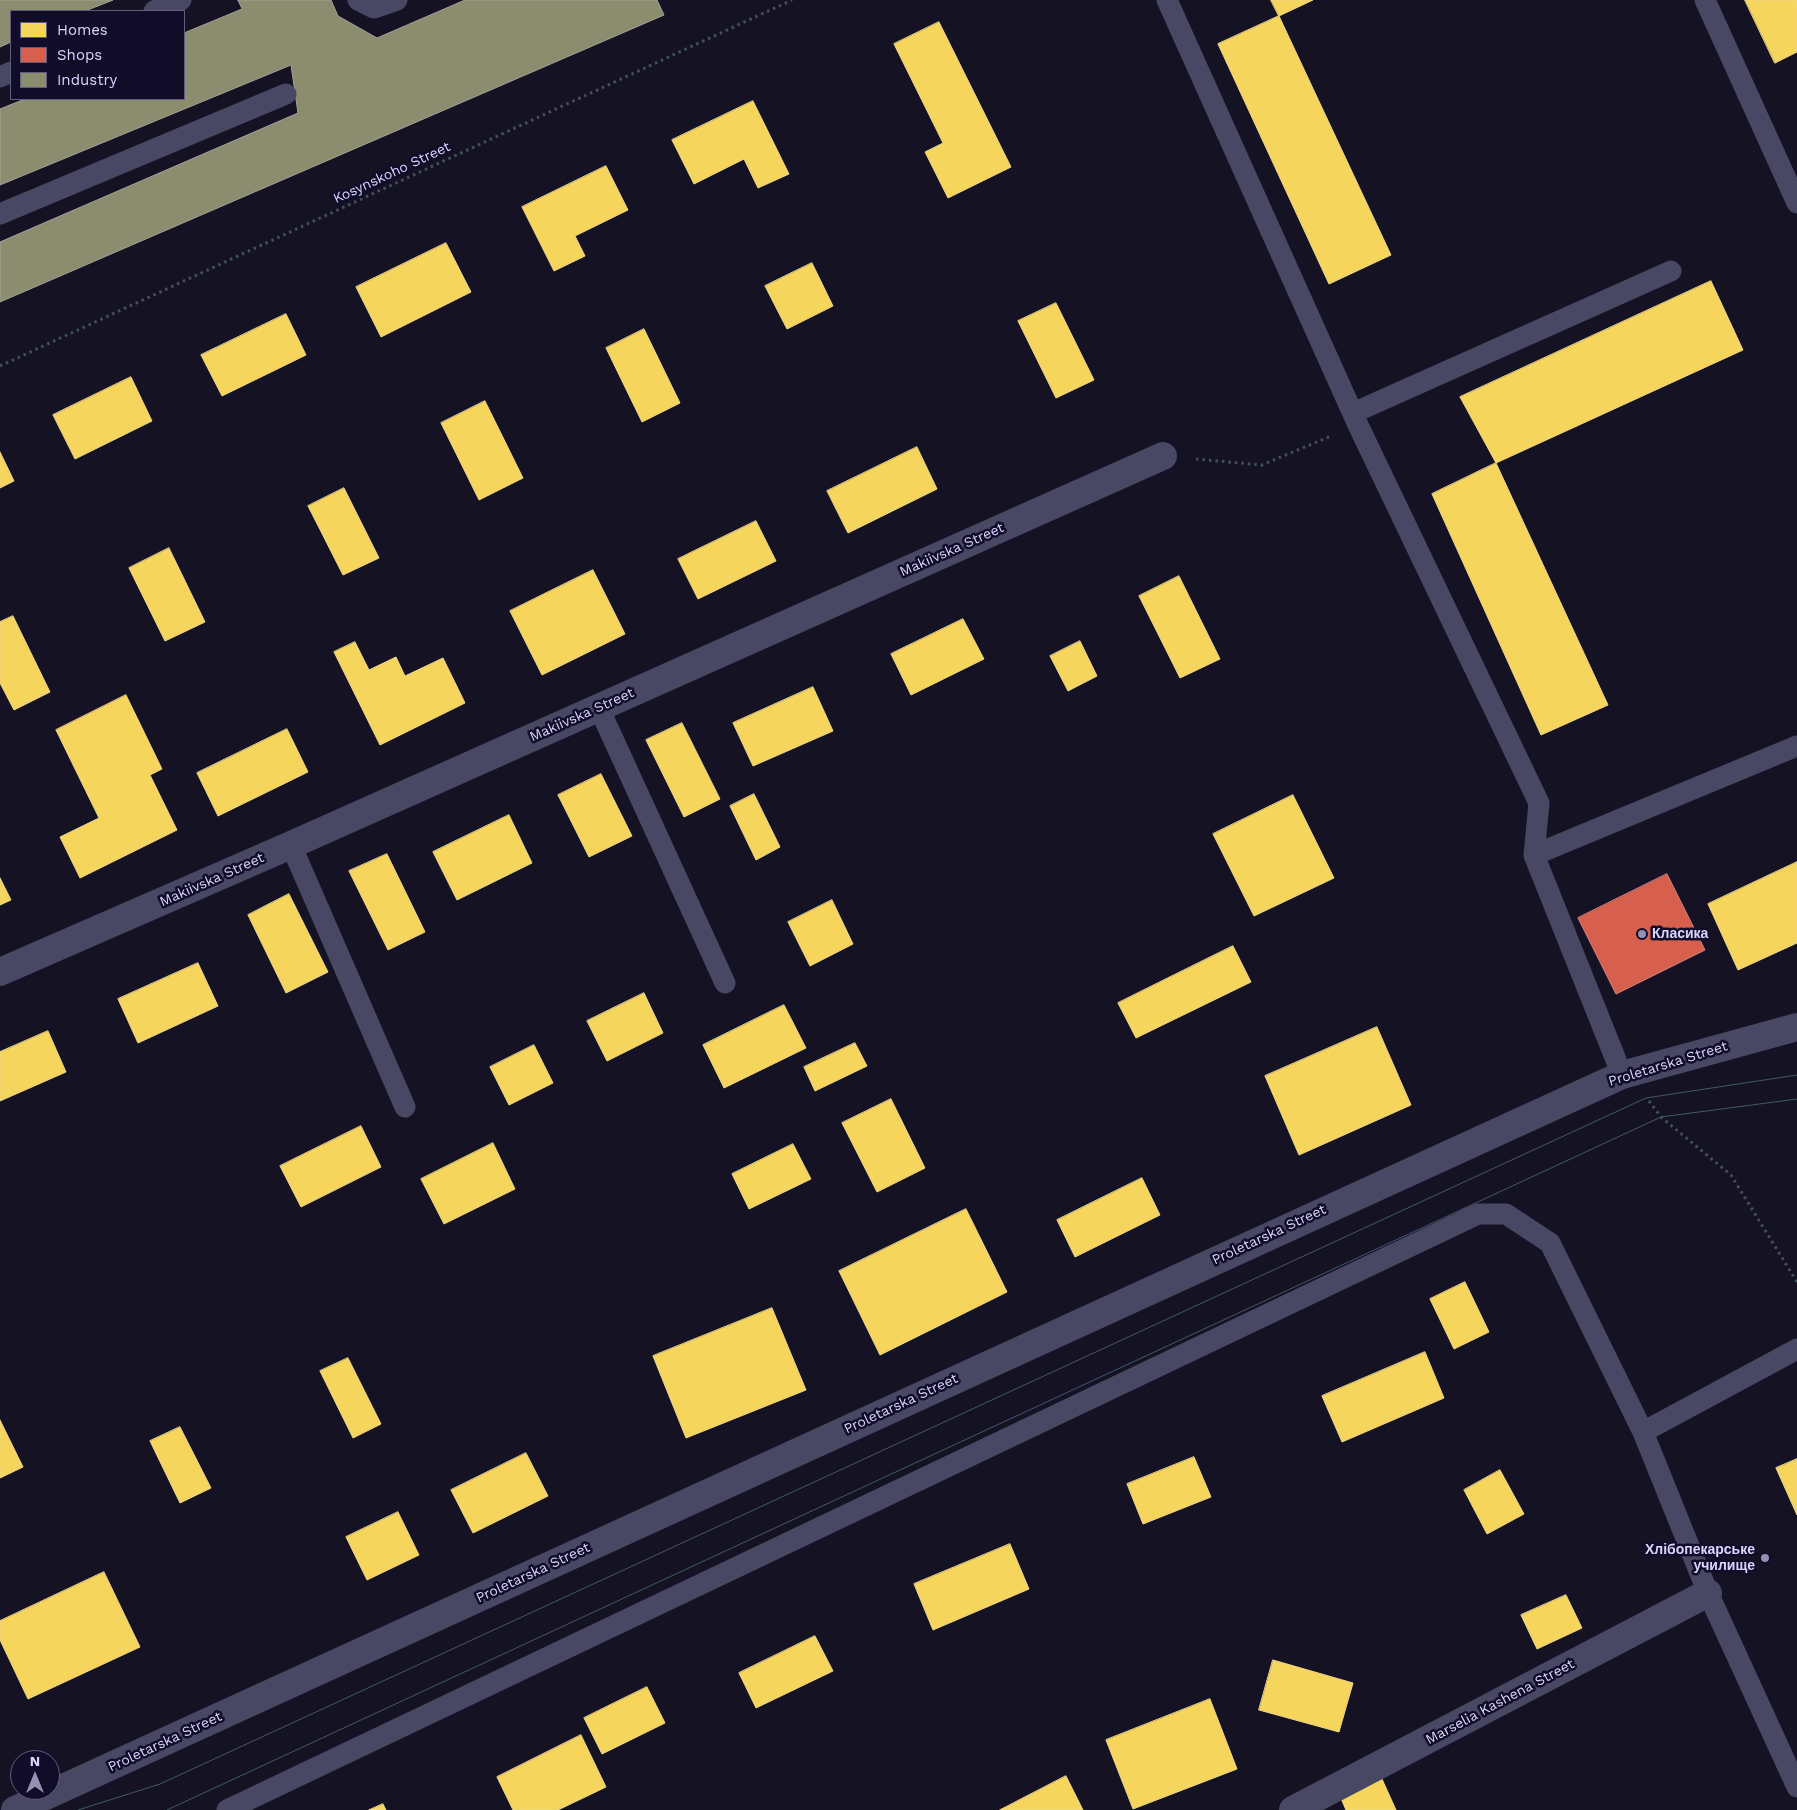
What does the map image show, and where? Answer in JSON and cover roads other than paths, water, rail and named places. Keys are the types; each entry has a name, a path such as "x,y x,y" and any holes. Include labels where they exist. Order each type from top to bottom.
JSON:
{"street":[{"name":"Makiivska Street","path":"0,972 291,845 1163,456"},
{"name":"Proletarska Street","path":"23,1809 1622,1075 1797,1027"},
{"name":"Marselia Kashena Street","path":"1293,1810 1708,1593"}],"lane":[{"path":"156,10 181,0"},
{"path":"358,0 374,8 397,0"},
{"path":"1167,0 1355,419 1539,802 1534,855 1622,1075"},
{"path":"1705,0 1797,203"},
{"path":"0,214 286,94"},
{"path":"1355,419 1671,272"},
{"path":"598,708 724,983"},
{"path":"1534,855 1797,746"},
{"path":"291,845 405,1106"},
{"path":"227,1810 1478,1214 1506,1214 1550,1243 1643,1432 1708,1593 1797,1788"},
{"path":"1643,1432 1797,1349"}],"tram line":[{"path":"78,1810 160,1784 1646,1098 1797,1075"},
{"path":"167,1810 1661,1117 1797,1099"}],"place":[{"name":"Класика","path":"1642,934"},
{"name":"Хлібопекарське училище","path":"1765,1558"}]}
